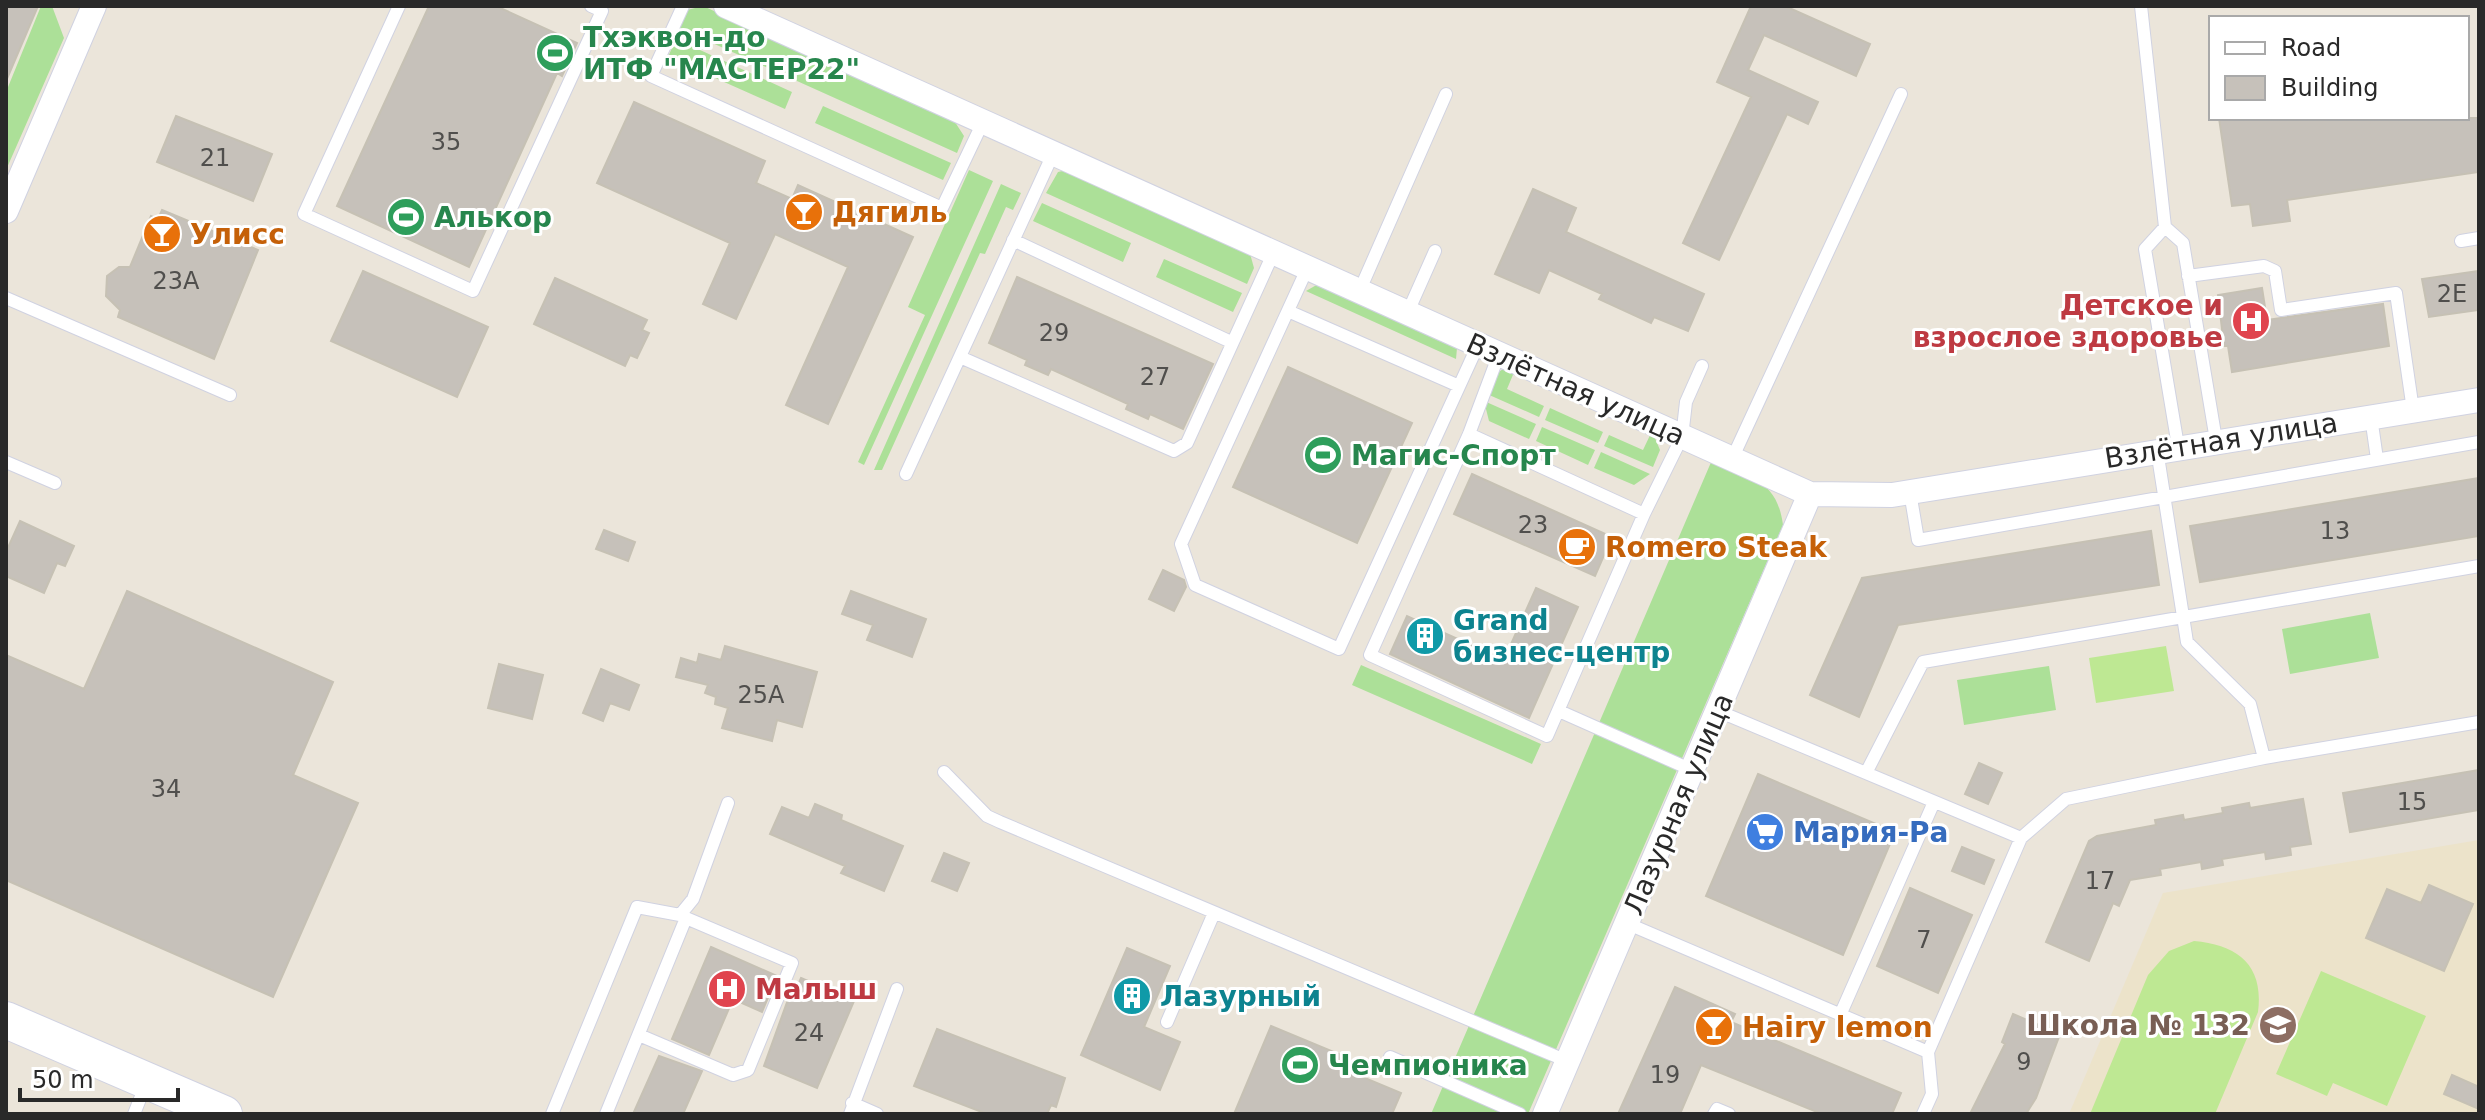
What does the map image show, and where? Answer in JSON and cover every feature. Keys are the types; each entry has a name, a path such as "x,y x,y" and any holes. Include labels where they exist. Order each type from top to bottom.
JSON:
{"main road":[{"path":"6,1020 224,1114"}],"street":[{"path":"6,211 94,6"},
{"name":"Взлётная улица","path":"726,6 1810,494 1892,495 2216,440 2479,400"},
{"name":"Лазурная улица","path":"1545,1114 1810,494"}],"lane":[{"path":"399,6 304,214 473,291 599,8"},
{"path":"683,6 651,76 942,208 983,122"},
{"path":"2141,6 2165,227 2183,243 2216,440"},
{"path":"1359,292 1446,94"},
{"path":"1732,459 1901,94"},
{"path":"906,474 1053,154"},
{"path":"2165,227 2145,249 2167,448 2164,495 2187,642 2250,704 2264,758"},
{"path":"2461,241 2479,238"},
{"path":"1013,240 1231,342"},
{"path":"1407,314 1435,251"},
{"path":"960,357 1174,451 1187,443 1273,254"},
{"path":"2188,276 2264,266 2275,271 2281,310 2396,293 2413,410"},
{"path":"1307,269 1181,544 1195,585 1339,649 1459,386 1488,349"},
{"path":"6,298 230,395"},
{"path":"1288,311 1459,386"},
{"path":"1488,349 1469,434 1370,655 1547,736 1644,514 1682,437 1686,402 1702,366"},
{"path":"2371,417 2377,459"},
{"path":"1469,434 1644,514"},
{"path":"1910,492 1918,540 2479,442"},
{"path":"6,462 55,483"},
{"path":"1866,773 1923,662 2479,566"},
{"path":"1559,711 1692,770"},
{"path":"1718,711 2021,838"},
{"path":"1923,1114 1932,1094 1928,1052 2021,838 2066,799 2264,758 2479,722"},
{"path":"944,772 987,816 1567,1061"},
{"path":"1841,1013 1934,802"},
{"path":"606,1114 683,917 693,899 728,803"},
{"path":"552,1114 637,907 683,917 792,963 748,1070 733,1075 639,1035"},
{"path":"1167,1022 1214,913"},
{"path":"1626,923 1928,1052"},
{"path":"877,1114 851,1109 897,989"},
{"path":"1390,1057 1520,1114"},
{"path":"134,1114 147,1081"},
{"path":"1714,1114 1717,1109 1729,1114"}],"shaded area":[{"name":"Школа № 132","path":"2479,840 2479,1114 2069,1114 2163,893"}],"green space":[{"path":"41,6 52,6 64,38 6,170 6,92"},
{"path":"703,6 953,119 964,136 957,153 679,28 687,10"},
{"path":"676,39 792,92 785,109 668,57"},
{"path":"823,106 951,163 943,180 815,123"},
{"path":"969,170 993,181 864,465 858,462 925,315 908,307"},
{"path":"1067,170 1249,250 1254,268 1247,284 1046,193 1058,172"},
{"path":"1001,184 1021,193 1013,210 1006,207 985,254 980,253 882,470 874,470"},
{"path":"1042,203 1131,243 1123,262 1033,221"},
{"path":"1164,259 1242,293 1233,312 1156,277"},
{"path":"1320,283 1457,348 1456,359 1306,291"},
{"path":"1503,369 1515,370 1507,389 1544,406 1539,417 1487,394 1496,374"},
{"path":"1484,401 1536,424 1529,439 1489,421"},
{"path":"1550,408 1603,432 1598,443 1545,420"},
{"path":"1542,427 1595,450 1588,465 1536,441"},
{"path":"1652,431 1660,450 1653,467 1604,446 1609,435 1643,450"},
{"path":"1601,452 1650,474 1634,485 1594,468"},
{"path":"1712,460 1749,476 1768,489 1780,510 1783,525 1528,1114 1431,1114"},
{"path":"2370,613 2379,658 2290,674 2282,629"},
{"path":"2166,646 2174,691 2096,703 2089,658"},
{"path":"1361,665 1541,744 1532,764 1352,685"},
{"path":"2049,666 2056,710 1964,725 1957,680"},
{"path":"2194,941 2223,947 2245,960 2257,982 2259,996 2258,1012 2215,1114 2090,1114 2148,975 2169,951"},
{"path":"2321,971 2426,1016 2387,1106 2333,1083 2327,1096 2276,1074"}],"building":[{"path":"6,6 38,6 6,81"},
{"path":"429,6 496,6 577,43 562,76 557,73 469,267 337,206"},
{"path":"1751,6 1785,6 1870,44 1856,76 1764,35 1748,70 1818,102 1808,124 1787,114 1719,260 1683,243 1751,97 1717,82"},
{"path":"634,102 765,161 756,183 792,199 798,185 913,237 828,424 786,405 848,267 775,234 736,319 703,304 730,243 597,183"},
{"path":"176,116 272,154 253,201 157,162"},
{"path":"2479,118 2479,172 2287,200 2290,221 2253,226 2250,204 2232,206 2219,120"},
{"path":"1533,189 1576,208 1566,232 1704,294 1688,331 1654,317 1651,323 1599,299 1602,294 1549,270 1539,293 1495,274"},
{"path":"162,210 258,250 214,359 118,317 120,310 106,296 107,276 119,267 130,267 151,216 158,219"},
{"path":"363,271 488,327 457,397 331,341"},
{"path":"2479,271 2479,310 2429,317 2422,279"},
{"path":"1017,277 1213,364 1183,429 1150,414 1148,419 1126,409 1128,404 1051,369 1048,375 1025,365 1027,360 989,343"},
{"path":"555,278 647,320 642,330 649,333 637,358 630,355 625,366 534,324"},
{"path":"2262,288 2267,320 2383,304 2389,346 2232,372 2228,346 2224,346 2218,295"},
{"name":"Магис-Спорт","path":"1288,367 1412,423 1357,543 1233,487"},
{"path":"1472,474 1612,537 1595,576 1454,514"},
{"path":"2479,478 2479,536 2200,582 2190,526"},
{"path":"20,521 74,546 65,566 57,563 44,593 6,576 6,552"},
{"path":"604,530 635,542 628,561 596,549"},
{"path":"2151,531 2159,585 1898,625 1859,717 1810,695 1862,578"},
{"path":"1163,570 1184,580 1186,587 1174,611 1149,599"},
{"name":"Grand бизнес-центр","path":"1536,588 1578,607 1529,718 1390,654 1407,616 1504,660"},
{"path":"127,591 333,682 293,775 358,803 273,997 6,880 6,655 84,689"},
{"path":"851,591 926,619 912,657 867,640 873,625 842,614"},
{"path":"725,646 817,672 802,727 777,720 772,741 722,728 728,708 715,704 716,697 705,693 708,685 676,677 681,658 697,663 699,654 721,660"},
{"path":"499,664 543,675 532,719 488,708"},
{"path":"601,669 639,685 629,710 610,703 603,721 583,713"},
{"path":"1979,763 2002,773 1988,804 1965,794"},
{"path":"2479,770 2479,810 2350,832 2343,793"},
{"path":"1758,774 1895,832 1843,955 1706,896"},
{"path":"2303,799 2311,844 2290,847 2291,855 2266,859 2265,852 2222,859 2223,865 2202,869 2201,862 2160,869 2161,875 2130,880 2119,906 2113,903 2089,961 2046,942 2089,841 2097,836 2156,825 2155,820 2183,815 2184,820 2223,813 2222,808 2249,803 2250,808"},
{"path":"815,804 842,815 841,820 903,846 884,891 841,873 845,866 770,834 782,807 809,818"},
{"path":"1962,847 1994,860 1984,884 1952,871"},
{"path":"944,853 969,863 957,891 932,881"},
{"path":"2429,885 2473,904 2444,971 2366,938 2387,889 2421,903"},
{"path":"1910,888 1972,915 1938,993 1877,966"},
{"path":"711,947 777,976 762,1012 733,999 709,1055 672,1039"},
{"name":"Лазурный","path":"1127,948 1170,966 1144,1027 1180,1042 1160,1090 1081,1055"},
{"path":"801,978 854,1001 817,1088 764,1066 794,983 798,985"},
{"path":"1675,987 1735,1014 1731,1022 1901,1093 1892,1114 1822,1114 1701,1065 1680,1114 1618,1114"},
{"path":"2013,1014 2060,1034 2036,1098 2026,1114 1970,1114 2005,1044 2002,1042"},
{"path":"1271,1026 1341,1055 1336,1066 1401,1093 1392,1114 1234,1114"},
{"path":"937,1029 1065,1078 1056,1107 1051,1105 1047,1114 987,1114 914,1086"},
{"path":"659,1056 702,1071 683,1114 633,1114"},
{"path":"2452,1075 2479,1087 2479,1109 2444,1094"}],"place":[{"name":"Тхэквон-до ИТФ \"МАСТЕР22\"","path":"555,53"},
{"name":"Дягиль","path":"804,212"},
{"name":"Алькор","path":"406,217"},
{"name":"Улисс","path":"162,234"},
{"name":"Детское и взрослое здоровье","path":"2251,321"},
{"name":"Магис-Спорт","path":"1323,455"},
{"name":"Romero Steak","path":"1577,547"},
{"name":"Grand бизнес-центр","path":"1425,636"},
{"name":"Мария-Ра","path":"1765,832"},
{"name":"Малыш","path":"727,989"},
{"name":"Лазурный","path":"1132,996"},
{"name":"Школа № 132","path":"2278,1025"},
{"name":"Hairy lemon","path":"1714,1027"},
{"name":"Чемпионика","path":"1300,1065"}]}
